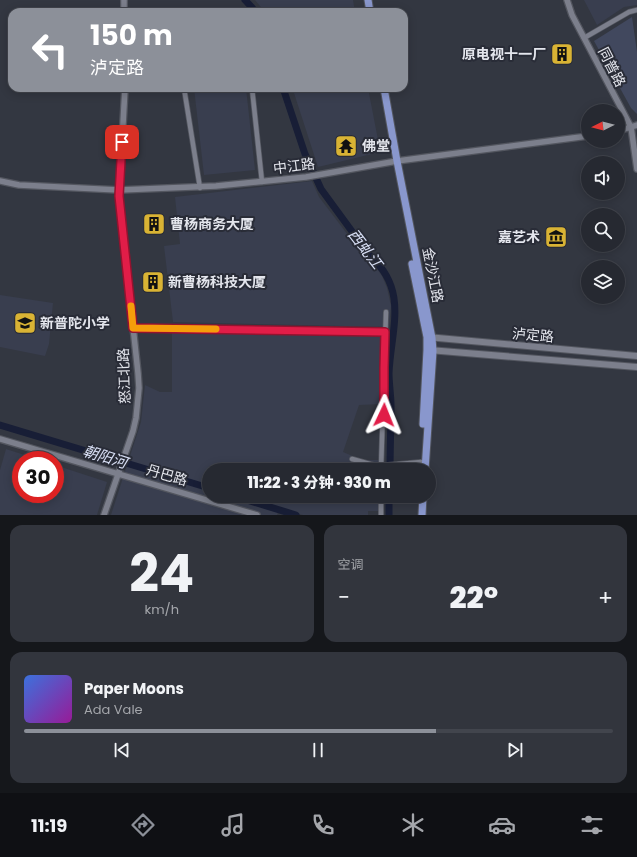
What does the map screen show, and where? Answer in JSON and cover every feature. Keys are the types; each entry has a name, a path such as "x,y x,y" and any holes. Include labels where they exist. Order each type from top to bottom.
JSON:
{"main road":[{"name":"金沙江路","path":"381,92 430,338 425,463"},
{"name":"金沙江路","path":"385,92 395,161"},
{"name":"泸定路","path":"430,338 637,356"},
{"name":"金沙江路","path":"421,462 430,350"},
{"name":"泸定路","path":"430,350 637,367"},
{"path":"418,515 419,503"},
{"path":"422,515 423,503"}],"street":[{"name":"同普路","path":"567,0 572,16 631,127 637,169"},
{"path":"584,38 629,12 637,10"},
{"name":"怒江北路","path":"104,515 133,431 138,403 138,373 118,190 124,92"},
{"path":"185,92 200,188"},
{"path":"252,92 262,182"},
{"path":"625,129 637,125"},
{"name":"中江路","path":"0,182 19,185 118,190 200,188 306,177 395,161 581,137"},
{"path":"382,463 386,312"},
{"path":"133,328 385,332"},
{"name":"丹巴路","path":"0,439 257,515"},
{"path":"352,459 366,463"},
{"path":"412,463 421,462"},
{"path":"381,503 381,515"}],"shaded area":[{"path":"255,0 353,0 354,8 262,8"},
{"path":"584,0 637,0 637,5 624,7 597,25"},
{"path":"632,17 637,52 637,114 631,108 594,41"},
{"path":"194,92 246,92 255,170 204,175"},
{"path":"369,92 379,145 376,153 318,167 294,93"},
{"path":"312,181 319,197 367,260 375,266 382,276 387,288 391,306 389,327 173,322 164,246 180,244 175,197"},
{"name":"新普陀小学","path":"0,295 53,303 49,344 45,356 0,347"},
{"path":"172,331 381,334 382,404 359,405 343,452 362,460 380,460 380,463 202,463 202,503 379,503 379,511 368,511 368,515 303,515 280,508 277,515 111,515 141,422 145,385 160,392 172,392"},
{"path":"6,449 12,451 12,503 64,503 64,468 107,482 97,515 0,515 0,470"}],"waterway":[{"name":"西虬江","path":"245,0 252,8"},
{"name":"西虬江","path":"284,92 305,154 321,189 370,256 382,269 390,282 394,296 395,311 389,373 391,406 390,463"},
{"name":"朝阳河","path":"0,425 202,486"},
{"name":"朝阳河","path":"257,503 296,515"},
{"name":"西虬江","path":"389,503 389,515"}],"slow traffic":[{"path":"131,306 133,328 216,329"}],"place":[{"name":"原电视十一厂","path":"562,54"},
{"name":"佛堂","path":"346,146"},
{"name":"曹杨商务大厦","path":"154,224"},
{"name":"嘉艺术","path":"556,237"},
{"name":"新曹杨科技大厦","path":"153,282"},
{"name":"新普陀小学","path":"25,323"}],"route":[{"path":"122,142 119,196 133,328 385,332 384,415"}]}
